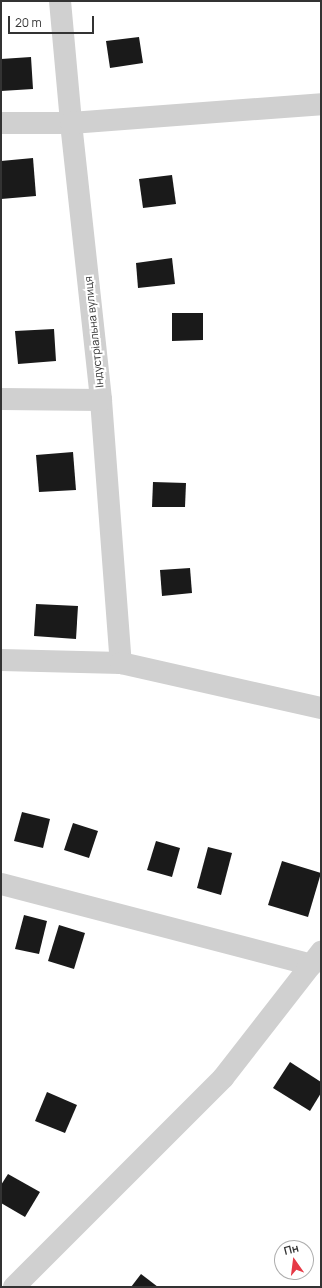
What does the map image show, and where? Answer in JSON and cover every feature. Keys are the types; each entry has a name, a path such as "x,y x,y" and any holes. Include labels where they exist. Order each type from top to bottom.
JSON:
{"street":[{"name":"Індустріальна вулиця","path":"60,1 71,123 101,400 121,663"},
{"path":"1,123 71,123 321,104"},
{"path":"1,399 101,400"},
{"path":"1,660 121,663 321,708"},
{"path":"1,884 316,958 223,1078 14,1287"}],"building":[{"path":"139,37 143,63 110,68 106,41"},
{"path":"31,57 33,89 1,91 1,59"},
{"path":"33,158 36,196 1,199 1,161"},
{"path":"172,175 176,204 143,208 139,179"},
{"path":"172,258 175,284 138,288 136,263"},
{"path":"172,313 203,313 203,340 172,341"},
{"path":"54,329 56,361 18,364 15,331"},
{"path":"73,452 76,490 39,492 36,455"},
{"path":"153,482 186,483 185,507 152,507"},
{"path":"190,568 192,593 162,596 160,570"},
{"path":"36,604 78,606 76,639 34,636"},
{"path":"22,812 50,819 43,848 14,841"},
{"path":"73,823 98,831 89,858 64,850"},
{"path":"156,841 180,848 172,877 147,870"},
{"path":"208,847 232,853 221,895 197,888"},
{"path":"282,861 321,873 308,917 268,905"},
{"path":"24,915 47,921 39,954 15,949"},
{"path":"59,925 85,933 74,969 48,961"},
{"path":"290,1062 321,1082 321,1093 310,1111 273,1088"},
{"path":"47,1092 77,1105 65,1133 35,1121"},
{"path":"8,1174 40,1192 25,1217 1,1203 1,1185"},
{"path":"141,1274 158,1287 131,1287"}]}
